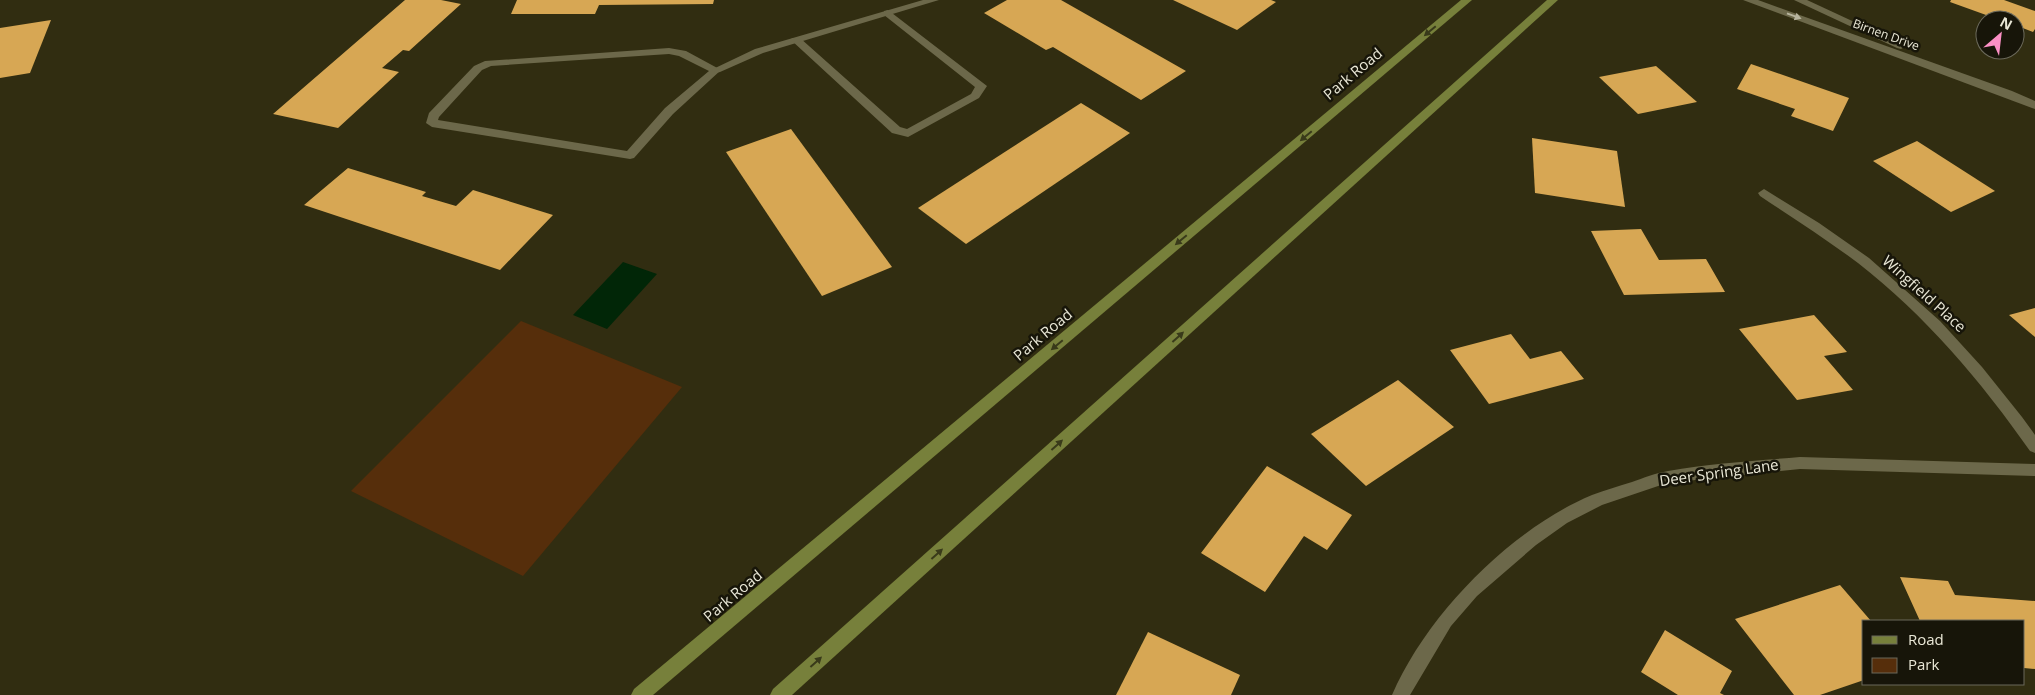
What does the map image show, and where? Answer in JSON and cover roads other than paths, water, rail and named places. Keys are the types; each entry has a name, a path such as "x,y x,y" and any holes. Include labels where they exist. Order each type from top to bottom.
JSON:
{"main road":[{"name":"Park Road","path":"640,695 1467,0"},
{"path":"779,695 1552,0"}],"street":[{"path":"716,70 682,53 669,51 489,63 478,68 433,116 432,123 630,156 669,111 716,70 759,51 934,0"},
{"name":"Birnen Drive","path":"1748,0 2016,97"},
{"name":"Birnen Drive","path":"1799,0 2035,105"},
{"path":"796,40 896,130 908,133 975,96 981,86 888,14"},
{"name":"Wingfield Place","path":"1764,193 1863,260 1925,314 1956,344 2007,406 2035,447"},
{"name":"Deer Spring Lane","path":"1401,695 1411,674 1445,621 1471,591 1530,540 1597,500 1666,478 1800,463 2035,470"}]}
